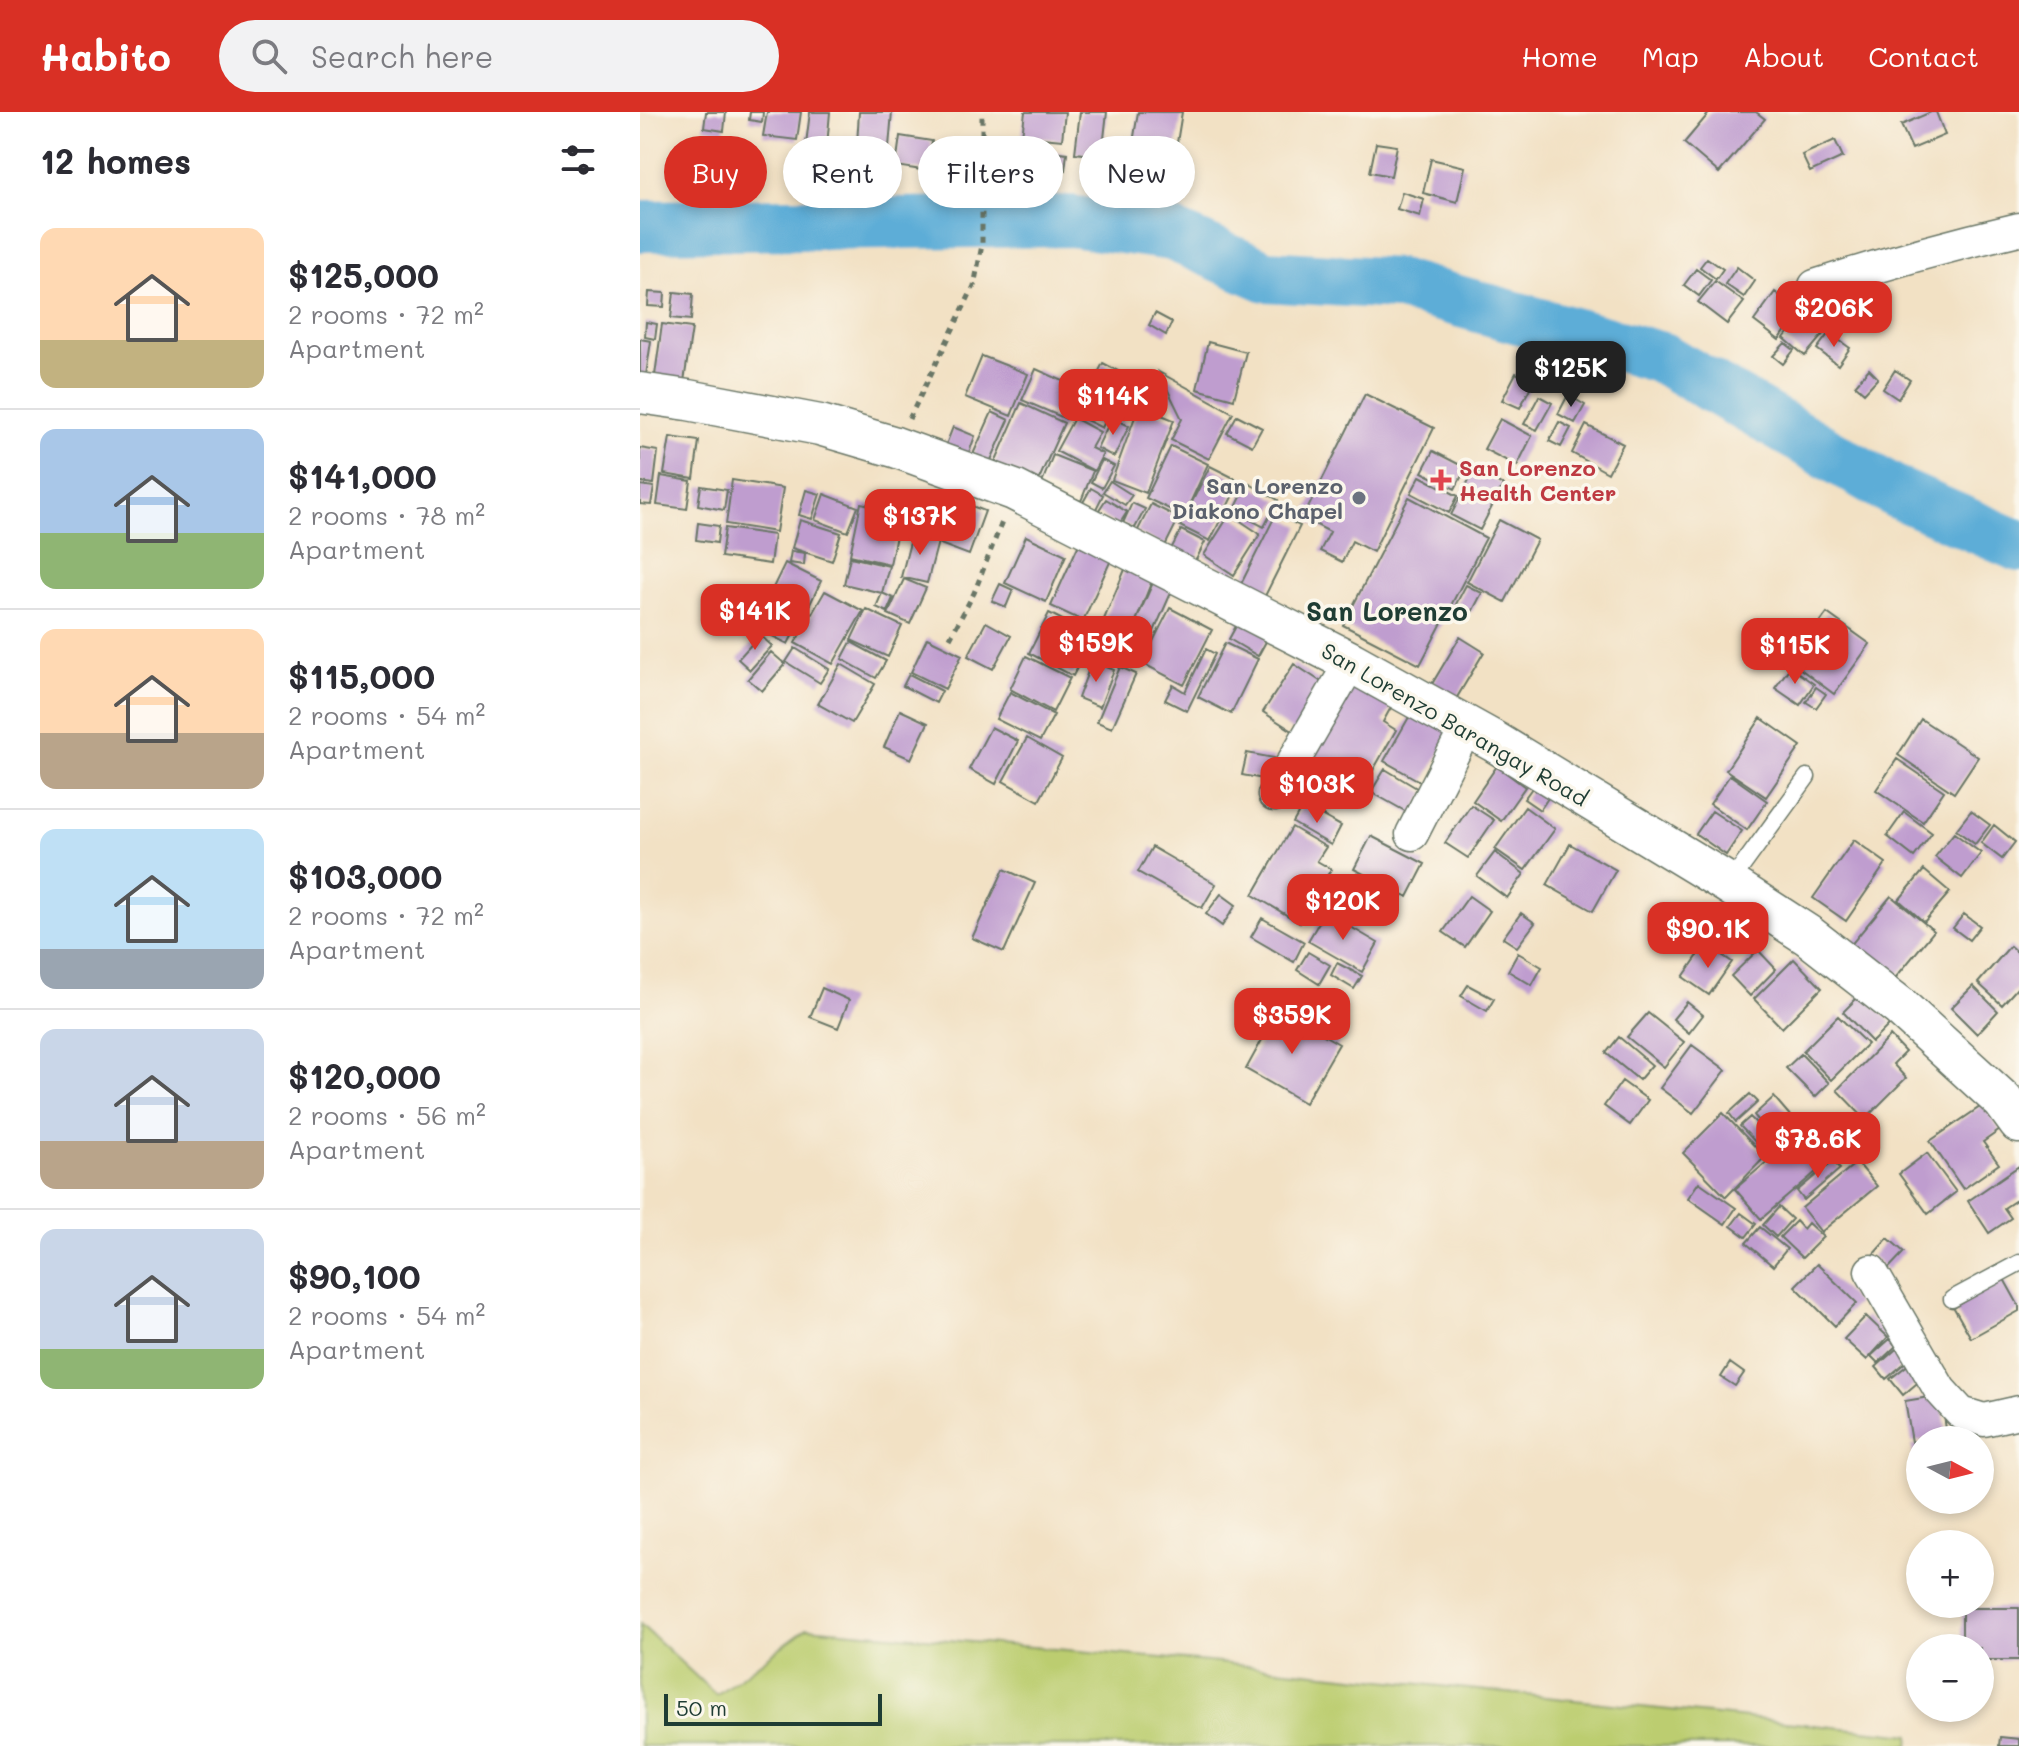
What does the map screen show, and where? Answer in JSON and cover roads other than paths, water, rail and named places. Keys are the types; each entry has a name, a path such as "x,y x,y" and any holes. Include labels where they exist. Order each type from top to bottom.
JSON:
{"street":[{"path":"1815,286 1942,248 2019,229"},
{"name":"San Lorenzo Barangay Road","path":"640,393 820,425 895,447 1014,490 1351,662 1471,729 1729,884 1809,936 1900,1007 2003,1101 2019,1123"},
{"path":"1274,795 1351,662"},
{"path":"1412,834 1458,744 1471,729"},
{"path":"1871,1271 1940,1390 1961,1413 1984,1420 2019,1412"}],"lane":[{"path":"1729,884 1807,777"},
{"path":"1952,1299 2019,1263"}],"waterway":[{"path":"640,226 1071,221 1172,235 1266,276 1397,284 1662,358 1897,493 2019,546"}],"place":[{"name":"San Lorenzo Health Center","path":"1441,480"},
{"name":"San Lorenzo Diakono Chapel","path":"1359,498"}],"district":[{"name":"San Lorenzo","path":"1387,611"}]}
